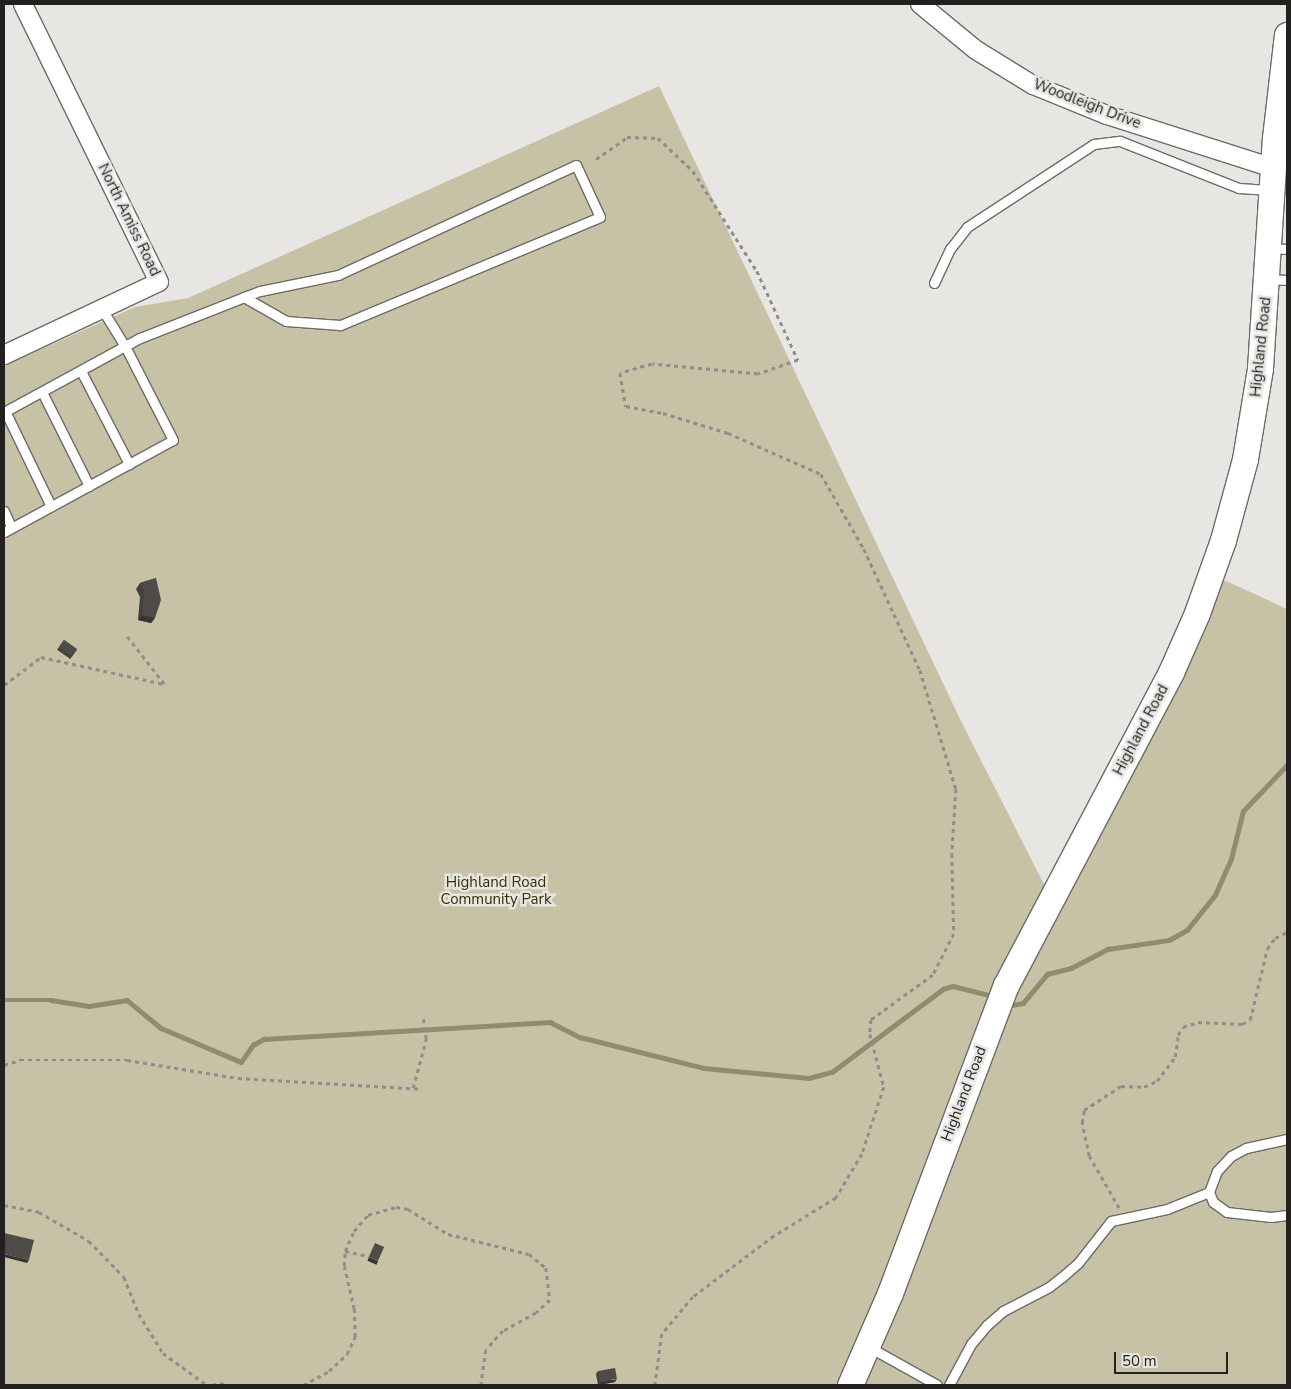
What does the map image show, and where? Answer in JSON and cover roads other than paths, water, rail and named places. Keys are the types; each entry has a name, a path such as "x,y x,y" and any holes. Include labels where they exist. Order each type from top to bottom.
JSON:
{"street":[{"name":"North Amiss Road","path":"4,355 159,282 23,4"},
{"name":"Woodleigh Drive","path":"920,4 976,50 1033,85 1272,179"},
{"name":"Highland Road","path":"850,1385 869,1346 1006,985 1041,914 1158,699 1207,588 1223,540 1251,430 1278,279 1278,248 1272,179 1287,35"}],"lane":[{"path":"934,284 950,249 966,227 1094,144 1120,141 1239,188 1272,179"},
{"path":"51,506 4,412 126,348 140,338 244,297 338,276 576,165 600,217 340,324 286,321 244,297"},
{"path":"4,511 8,530 173,440 126,348 102,309"},
{"path":"81,371 129,464"},
{"path":"42,392 89,486"},
{"path":"1287,1139 1246,1148 1232,1156 1217,1171 1209,1192 1213,1202 1227,1212 1271,1217 1287,1215"},
{"path":"949,1385 971,1344 987,1325 1003,1311 1049,1287 1078,1263 1111,1221 1167,1209 1209,1192"},
{"path":"869,1346 937,1385"}],"waterway":[{"path":"1011,1005 1023,1003 1047,974 1071,968 1108,949 1169,940 1187,930 1215,895 1231,859 1243,811 1287,765"},
{"path":"4,1000 51,1000 89,1006 127,1000 161,1028 241,1062 253,1045 264,1039 550,1022 580,1037 704,1068 809,1078 832,1072 943,989 953,986 988,995"}],"park label":[{"name":"Highland Road Community Park","path":"496,890"}]}
